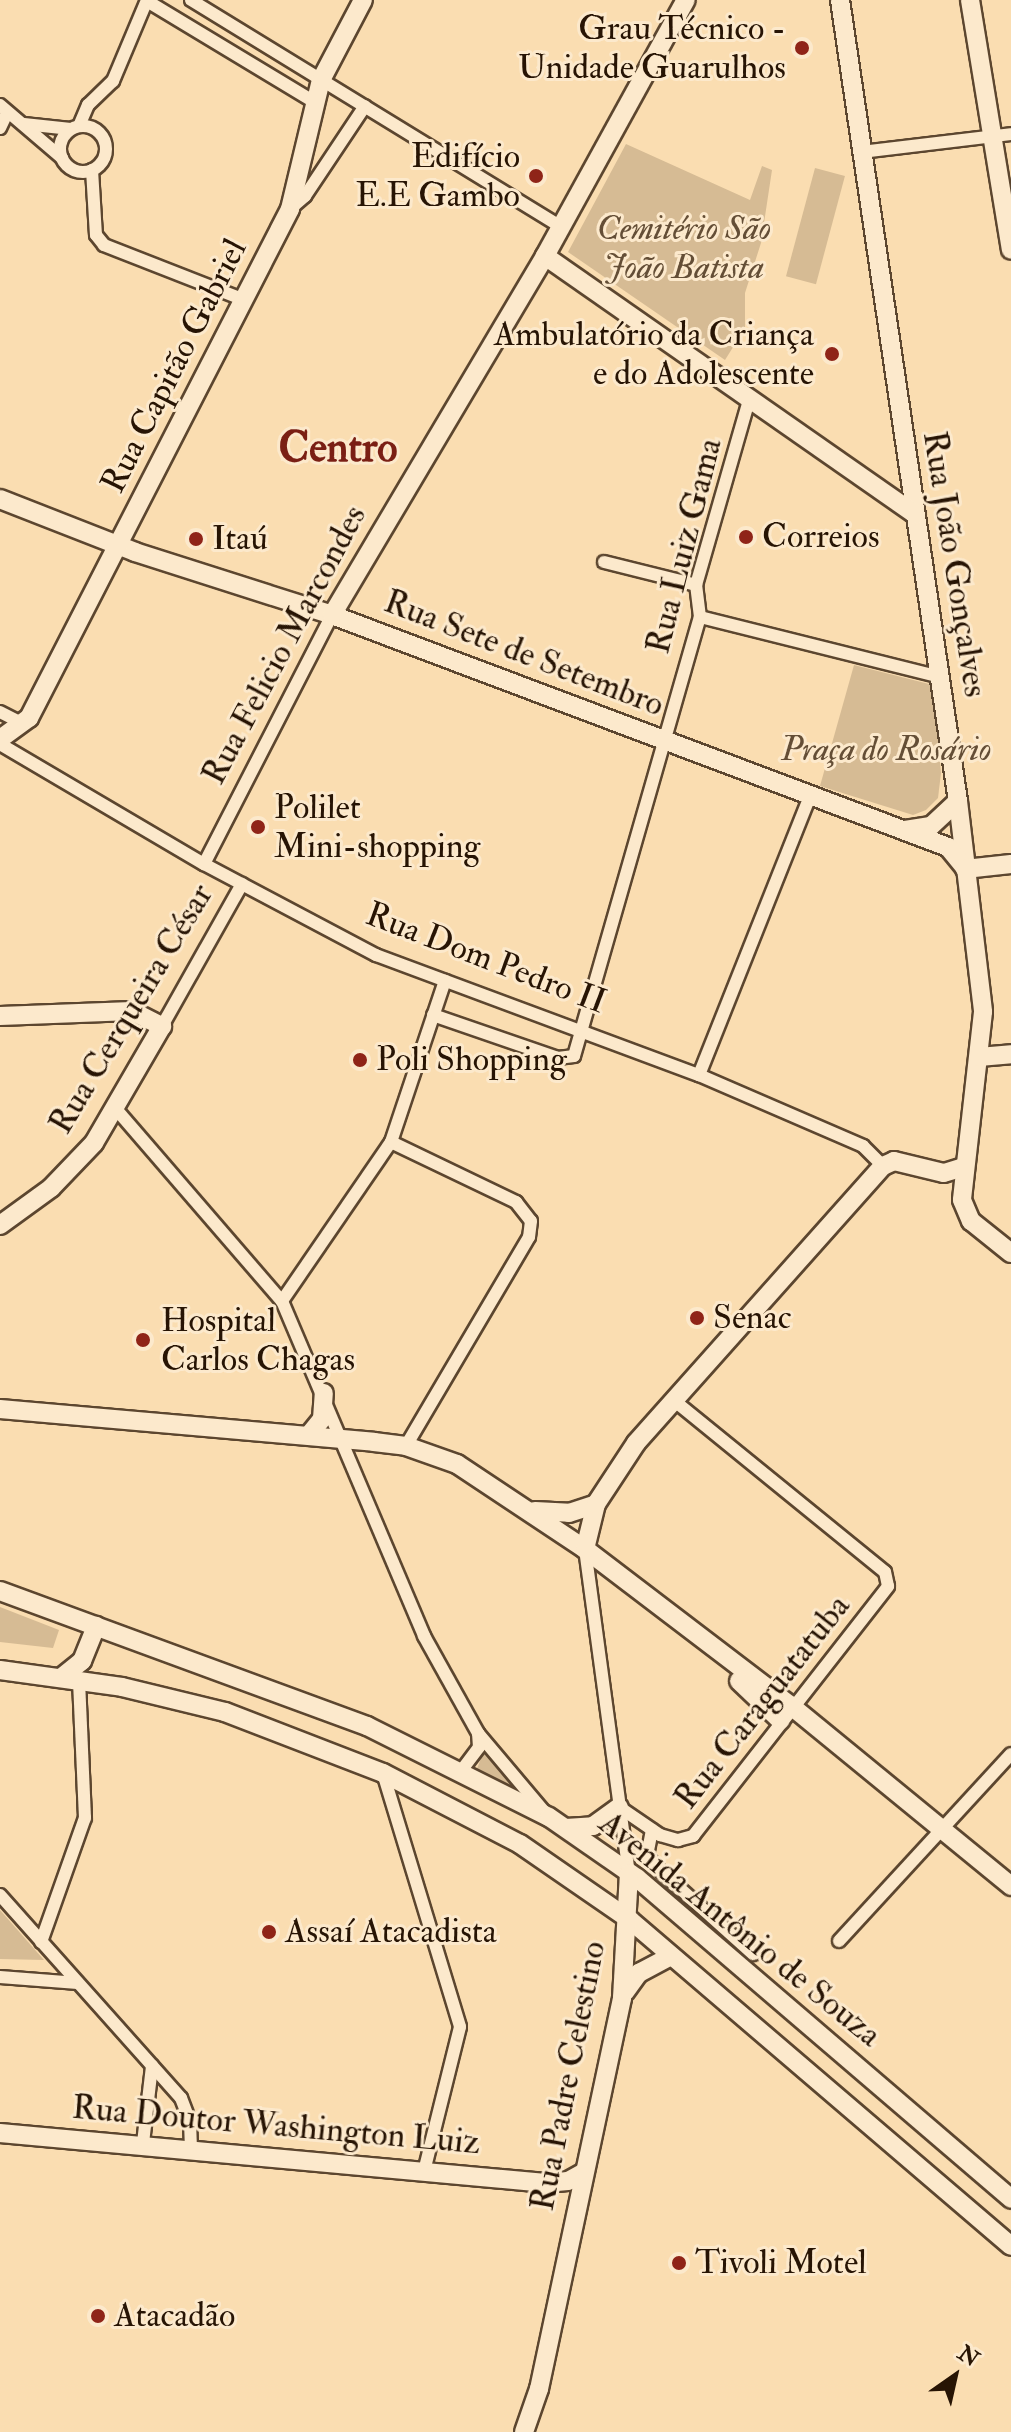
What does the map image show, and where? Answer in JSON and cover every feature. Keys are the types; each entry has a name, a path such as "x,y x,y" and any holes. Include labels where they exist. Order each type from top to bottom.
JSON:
{"street":[{"path":"62,158 61,142 75,128 88,105 113,81 147,0 316,103"},
{"path":"191,0 562,227"},
{"name":"Rua Capitão Gabriel","path":"24,724 290,209 321,80 363,0"},
{"name":"Rua Felicio Marcondes","path":"204,864 332,615 562,227 686,0"},
{"name":"Rua João Gonçalves","path":"840,0 958,801 983,1012 962,1200 979,1229 1011,1253"},
{"path":"970,0 1002,135 1011,250"},
{"path":"290,209 305,196 365,106"},
{"path":"0,128 3,109 81,172 92,170 103,160 104,138 93,128 24,124"},
{"path":"861,152 1002,135"},
{"path":"92,170 96,235 104,245 242,299"},
{"path":"545,256 916,515"},
{"name":"Rua Luiz Gama","path":"582,1030 700,617 696,585 750,397"},
{"name":"Rua Sete de Setembro","path":"0,499 118,546 332,615 948,847 965,869"},
{"path":"604,562 696,585"},
{"path":"700,617 940,677"},
{"path":"0,712 24,724 0,741"},
{"name":"Rua Dom Pedro II","path":"0,741 204,864 376,955 699,1075 863,1146 883,1166"},
{"path":"699,1075 810,796"},
{"path":"903,830 931,826 958,801"},
{"path":"965,869 1011,864"},
{"name":"Rua Cerqueira César","path":"0,1225 73,1168 116,1109 242,884"},
{"path":"282,1301 391,1142 445,981"},
{"path":"0,1016 132,1011 162,1026"},
{"path":"433,1015 558,1058 574,1056 582,1030"},
{"path":"979,1057 1011,1054"},
{"path":"116,1109 282,1301 324,1393 424,1636 478,1733 549,1817"},
{"path":"391,1142 516,1202 531,1221 529,1237 406,1446"},
{"path":"883,1166 894,1161 936,1173 964,1167"},
{"name":"Rua Padre Celestino","path":"524,2432 556,2305 622,1998 630,1920 629,1873 585,1549 596,1504 672,1399 883,1166"},
{"path":"309,1435 322,1419 324,1393"},
{"name":"Rua Caraguatatuba","path":"619,1807 652,1830 678,1840 700,1830 785,1712 884,1594 885,1572 672,1399"},
{"path":"0,1409 406,1446 457,1464 585,1549 710,1645 785,1712 945,1827 1011,1886"},
{"path":"529,1510 569,1513 596,1504"},
{"name":"Avenida Antônio de Souza","path":"0,1591 367,1726 549,1817 629,1873 1011,2199"},
{"path":"41,1942 85,1818 71,1679 96,1626"},
{"name":"Avenida Antônio de Souza","path":"0,1670 71,1679 225,1712 383,1773 520,1844 630,1920 1011,2246"},
{"path":"461,1771 479,1747 478,1733"},
{"path":"839,1941 1011,1754"},
{"path":"383,1773 458,2005 460,2027 424,2171"},
{"path":"566,1828 593,1826 619,1807"},
{"path":"652,1830 647,1855 655,1866 753,1954"},
{"path":"0,1895 152,2066 188,2112 191,2148"},
{"path":"622,1998 639,1973 671,1956"},
{"path":"0,1977 78,1983"},
{"path":"143,2143 152,2066"},
{"name":"Rua Doutor Washington Luiz","path":"0,2133 143,2143 546,2183 568,2181 584,2172"},
{"path":"546,2183 576,2211"}],"green space":[{"name":"Cemitério São João Batista","path":"626,144 750,200 762,166 772,170 761,243 745,293 745,328 725,360 568,252"},
{"path":"815,168 845,176 816,284 786,276"},
{"name":"Praça do Rosário","path":"854,665 933,685 941,773 938,798 926,810 913,815 820,786"},
{"path":"0,1607 59,1630 53,1648 0,1642"},
{"path":"486,1745 514,1789 515,1791 475,1774"},
{"path":"0,1910 44,1960 0,1959"}],"place":[{"name":"Grau Técnico - Unidade Guarulhos","path":"802,48"},
{"name":"Edifício E.E Gambo","path":"536,176"},
{"name":"Ambulatório da Criança e do Adolescente","path":"832,354"},
{"name":"Correios","path":"746,537"},
{"name":"Itaú","path":"196,539"},
{"name":"Polilet Mini-shopping","path":"258,827"},
{"name":"Poli Shopping","path":"360,1060"},
{"name":"Senac","path":"697,1318"},
{"name":"Hospital Carlos Chagas","path":"143,1340"},
{"name":"Assaí Atacadista","path":"269,1932"},
{"name":"Tivoli Motel","path":"679,2263"},
{"name":"Atacadão","path":"98,2316"}],"district":[{"name":"Centro","path":"338,448"}]}
